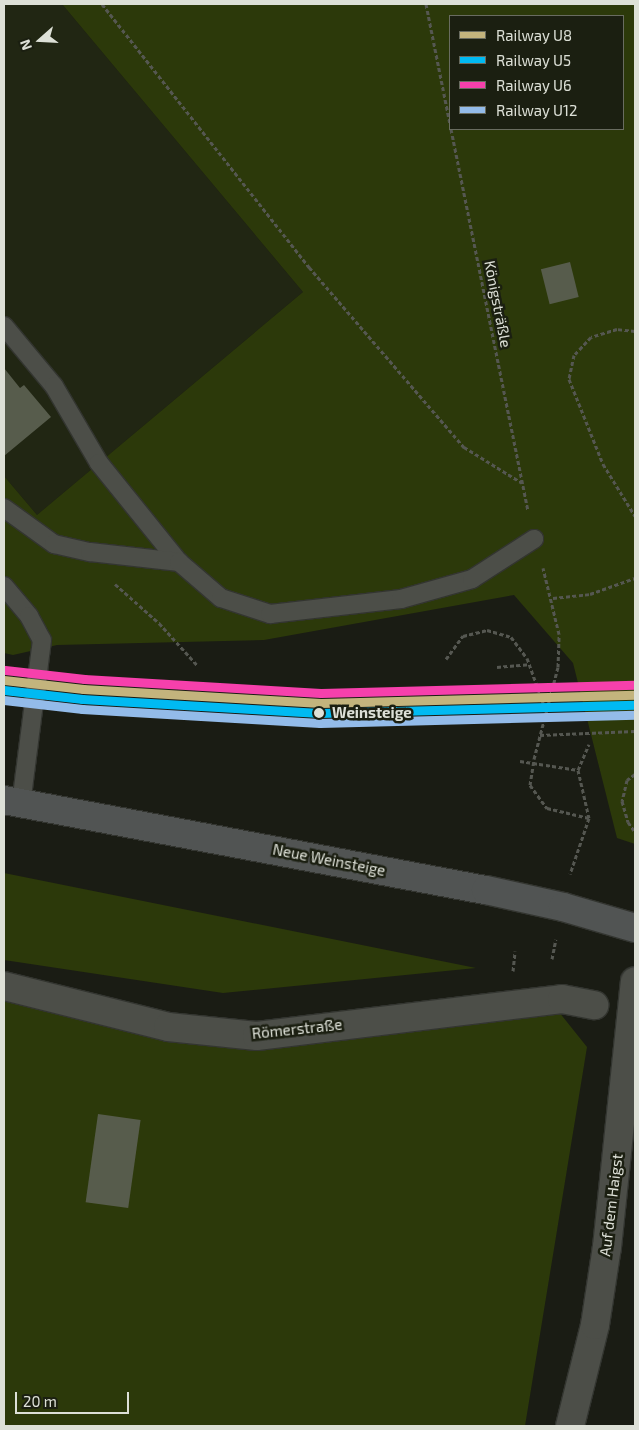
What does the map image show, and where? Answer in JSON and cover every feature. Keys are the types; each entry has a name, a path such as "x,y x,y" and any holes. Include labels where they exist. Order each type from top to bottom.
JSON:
{"main road":[{"name":"Neue Weinsteige","path":"12,801 486,890 563,907 635,928"}],"street":[{"name":"Auf dem Haigst","path":"570,1426 595,1325 607,1247 635,981"},
{"name":"Römerstraße","path":"4,986 168,1027 257,1036 554,1000 594,1005"}],"lane":[{"path":"4,326 54,386 99,463 179,562 221,598 270,614 401,599 472,579 534,539"},
{"path":"4,508 54,544 90,552 179,562"},
{"name":"Neue Weinsteige","path":"4,586 29,616 42,640 12,801"}],"path":[{"name":"Königsträßle","path":"102,4 309,268 464,447 522,484 451,130"},
{"path":"426,4 449,119"},
{"path":"635,332 617,328 591,337 574,355 569,379 603,464 635,516"},
{"path":"90,552 103,574 159,623 198,666"},
{"path":"589,744 578,770 589,818 547,808 530,785 540,735 558,667 559,634 553,598 590,594 635,578"},
{"path":"446,659 463,636 487,630 511,637 529,664 546,712"},
{"path":"497,667 529,664"},
{"path":"540,735 635,731"},
{"path":"520,761 578,770"},
{"path":"635,774 627,780 622,801 628,822 635,832"}],"shaded area":[{"path":"4,4 62,4 303,292 37,515 4,476"}],"green space":[{"path":"62,4 635,4 635,844 617,838 573,663 514,595 264,640 57,645 13,655 4,653 4,476 37,515 303,292"},
{"path":"4,873 476,968 223,993 4,960"},
{"path":"4,1000 182,1042 555,1007 587,1047 525,1426 4,1426"}],"building":[{"path":"570,262 579,297 550,304 541,269"},
{"path":"4,368 20,388 24,385 51,417 4,456"},
{"path":"98,1114 141,1120 128,1208 86,1202"}],"rail line":[{"name":"U6","path":"5,670 84,679 321,693 635,685"},
{"name":"U8","path":"4,680 83,689 321,703 635,695"},
{"name":"U5","path":"4,690 82,699 320,713 635,705"},
{"name":"U12","path":"4,700 82,709 320,723 635,715"}],"place":[{"name":"Weinsteige","path":"319,713"}]}
